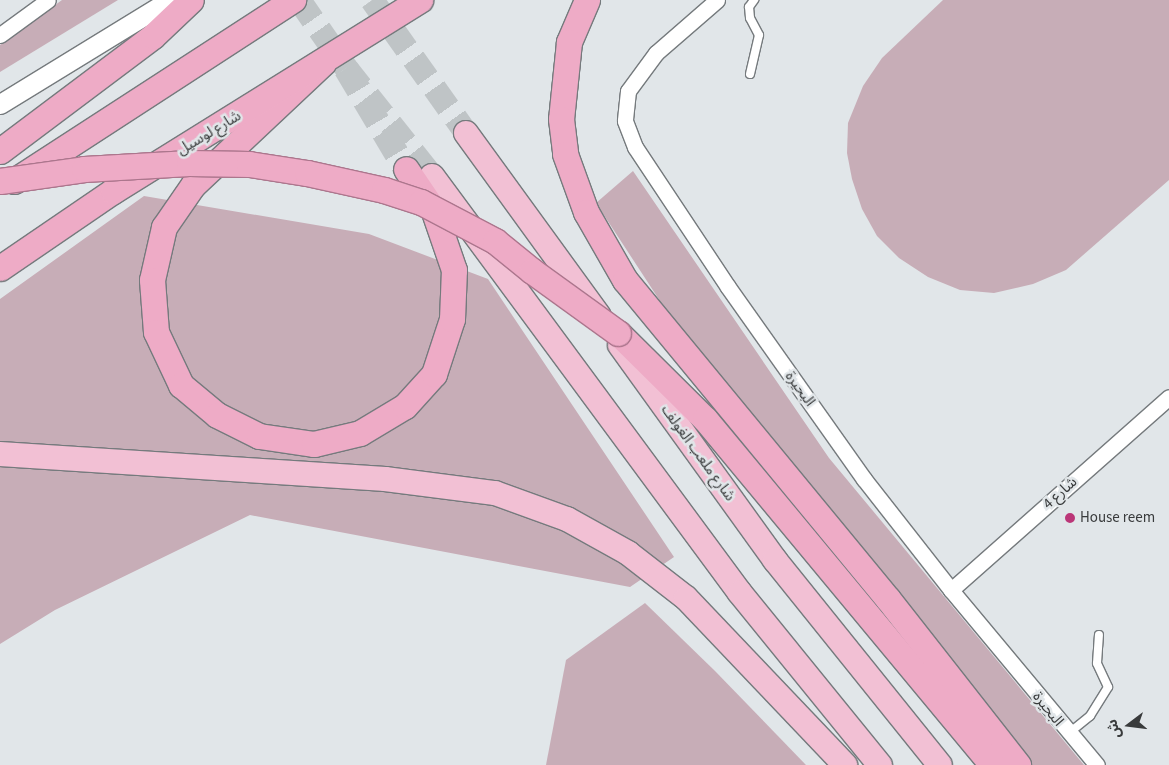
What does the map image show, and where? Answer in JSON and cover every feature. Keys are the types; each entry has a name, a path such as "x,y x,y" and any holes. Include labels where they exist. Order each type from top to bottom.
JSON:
{"highway":[{"path":"0,151 153,36 191,0"},
{"path":"0,190 293,0"},
{"name":"شارع لوسيل","path":"0,268 113,191 323,63 420,0"},
{"path":"587,0 569,42 561,119 565,154 586,212 625,280 888,599 1018,765"},
{"path":"323,63 193,185 164,228 152,280 156,332 180,385 217,414 259,436 314,444 360,433 405,406 434,374 452,319 454,270 433,209 406,169"},
{"path":"0,181 84,169 189,163 249,164 344,181 421,202 495,241 532,272 618,334 705,419 992,765"}],"main road":[{"name":"شارع ملعب الغولف","path":"466,133 775,560 940,765"},
{"path":"432,176 740,593 880,765"},
{"path":"0,454 385,479 495,493 567,519 628,553 686,598 845,765"}],"street":[{"path":"0,35 48,0"},
{"path":"0,104 170,0"},
{"name":"البحيرة","path":"717,0 656,54 628,91 625,121 634,147 797,386 951,590 1069,734 1097,765"},
{"name":"شارع 4","path":"951,590 1169,397"}],"lane":[{"path":"750,74 759,35 750,18 750,7 754,0"},
{"path":"1069,734 1090,716 1108,687 1097,663 1099,635"}],"shaded area":[{"path":"62,0 118,0 0,72 0,45"},
{"path":"943,0 1169,0 1169,180 1066,270 1033,284 994,293 960,290 928,277 899,258 877,236 862,209 852,179 847,153 848,123 863,86 882,58"},
{"path":"633,171 829,458 1084,765 1028,765 677,327 596,203"},
{"path":"144,196 369,234 488,279 674,557 630,587 250,515 55,610 0,644 0,299"},
{"path":"645,603 715,671 806,765 546,765 566,660"}],"tunnel":[{"path":"299,0 346,68 432,176"},
{"path":"372,0 466,133"},
{"path":"346,68 406,169"}],"place":[{"name":"House reem","path":"1070,518"}]}
